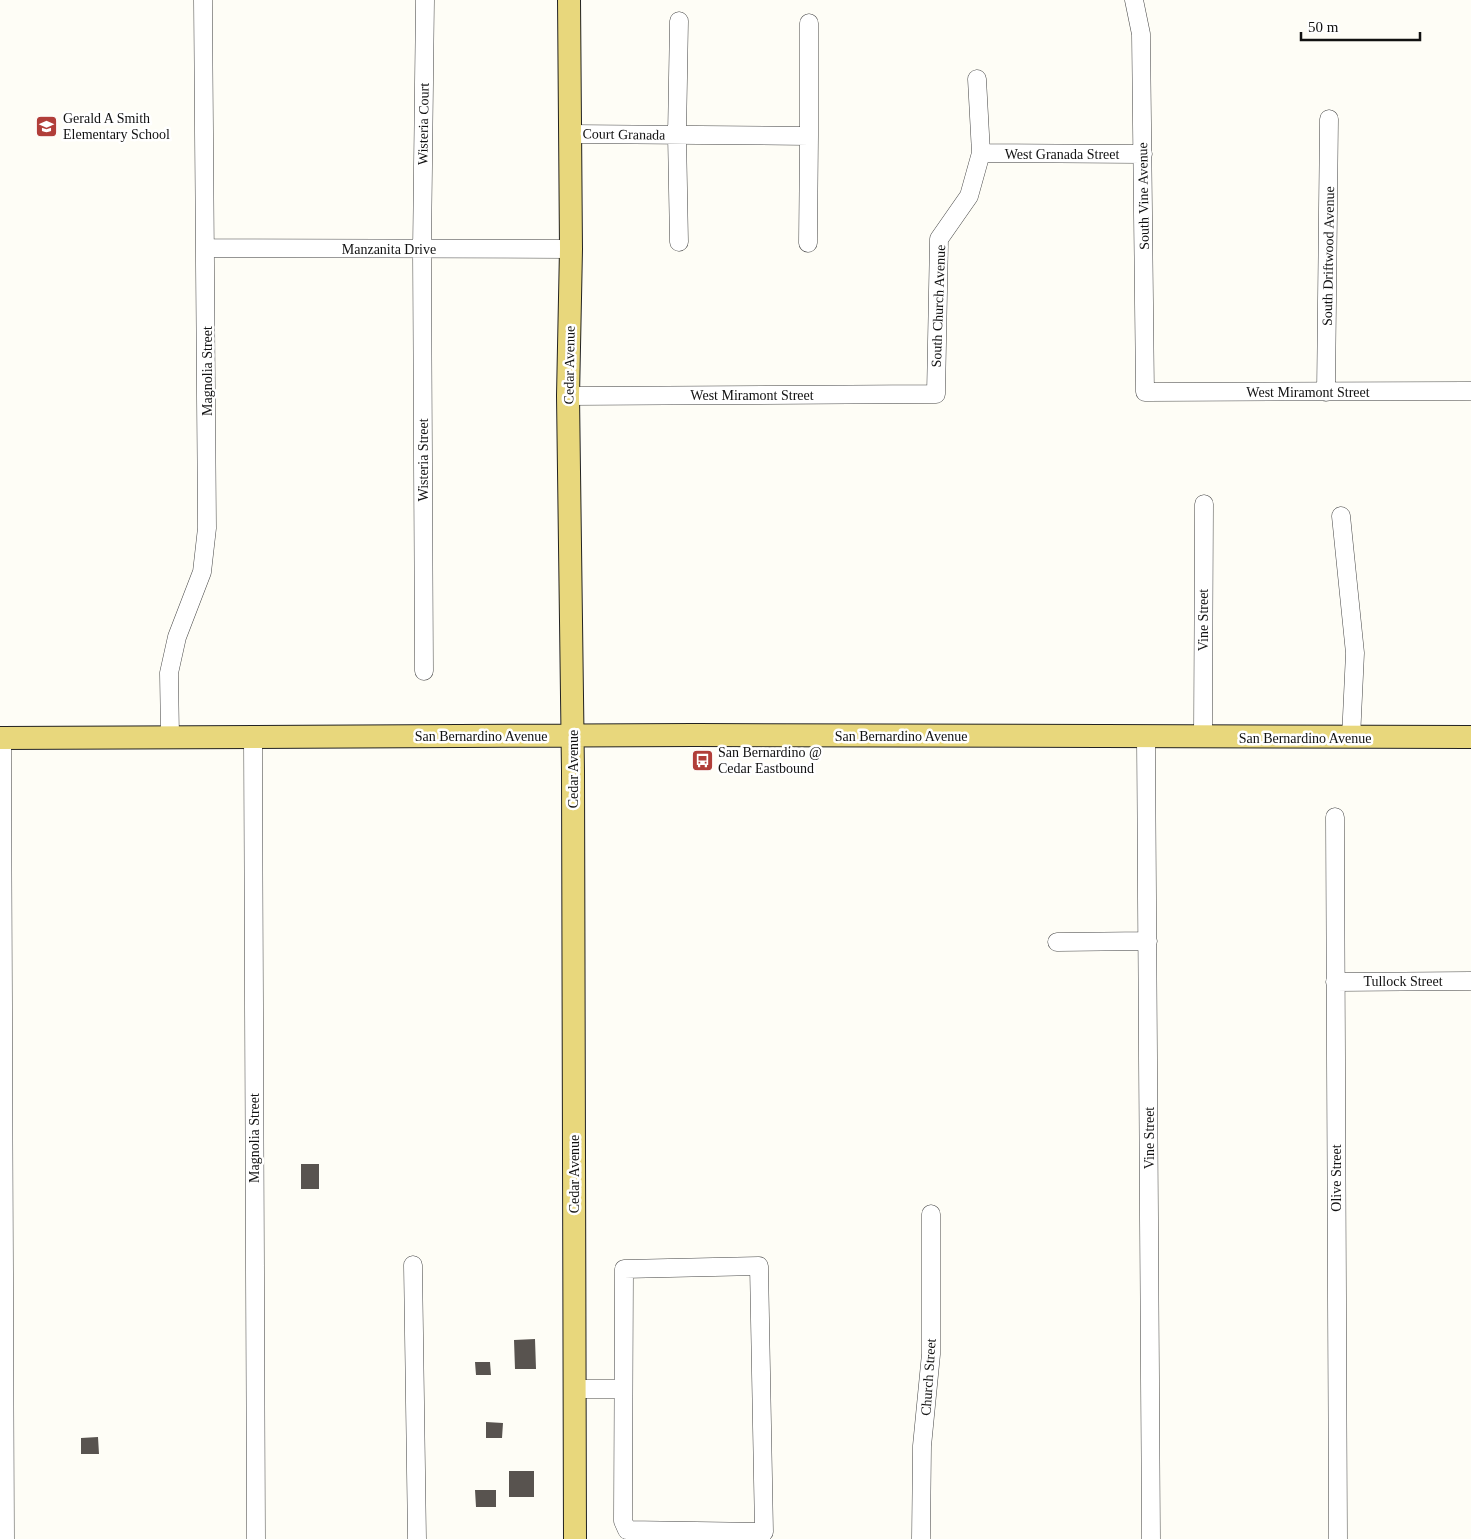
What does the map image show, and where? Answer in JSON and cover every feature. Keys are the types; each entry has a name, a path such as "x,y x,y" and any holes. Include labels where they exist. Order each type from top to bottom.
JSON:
{"main road":[{"name":"Cedar Avenue","path":"569,0 571,249 568,396 573,736 575,1539"},
{"name":"San Bernardino Avenue","path":"1,738 573,736 1471,737"}],"street":[{"name":"Magnolia Street","path":"170,737 169,673 177,637 202,572 207,528 204,0"},
{"name":"Wisteria Court","path":"422,248 425,0"},
{"name":"South Vine Avenue","path":"1134,0 1141,34 1145,392"},
{"path":"679,21 679,242"},
{"path":"808,243 810,136 809,23"},
{"name":"South Church Avenue","path":"936,394 939,239 970,196 981,153 977,79"},
{"name":"South Driftwood Avenue","path":"1326,392 1329,118"},
{"name":"Court Granada","path":"570,134 810,136"},
{"name":"West Granada Street","path":"981,153 1143,154"},
{"name":"Manzanita Drive","path":"206,248 571,249"},
{"name":"Wisteria Street","path":"422,248 424,671"},
{"name":"West Miramont Street","path":"1145,392 1471,391"},
{"name":"West Miramont Street","path":"568,396 936,394"},
{"name":"Vine Street","path":"1203,737 1204,504"},
{"path":"1341,516 1354,653 1351,738"},
{"name":"Magnolia Street","path":"253,737 256,1539"},
{"name":"Vine Street","path":"1146,737 1151,1539"},
{"path":"1,738 2,1182 6,1539"},
{"name":"Olive Street","path":"1335,817 1338,1539"},
{"path":"1057,942 1148,941"},
{"name":"Tullock Street","path":"1335,982 1471,981"},
{"name":"Church Street","path":"921,1539 922,1446 931,1354 931,1214"},
{"path":"414,1265 417,1539"},
{"path":"759,1266 764,1532 627,1530 623,1521 622,1389 624,1270 759,1266"},
{"path":"575,1389 622,1389"}],"building":[{"path":"301,1164 319,1164 319,1189 301,1189"},
{"path":"535,1339 536,1369 515,1369 514,1340"},
{"path":"475,1362 490,1362 491,1375 476,1375"},
{"path":"486,1422 503,1423 502,1438 486,1438"},
{"path":"98,1437 99,1454 81,1454 81,1438"},
{"path":"509,1471 534,1471 534,1497 509,1497"},
{"path":"475,1490 496,1490 496,1507 476,1507"}],"place":[{"name":"Gerald A Smith Elementary School","path":"47,126"},
{"name":"San Bernardino @ Cedar Eastbound","path":"702,760"}]}
